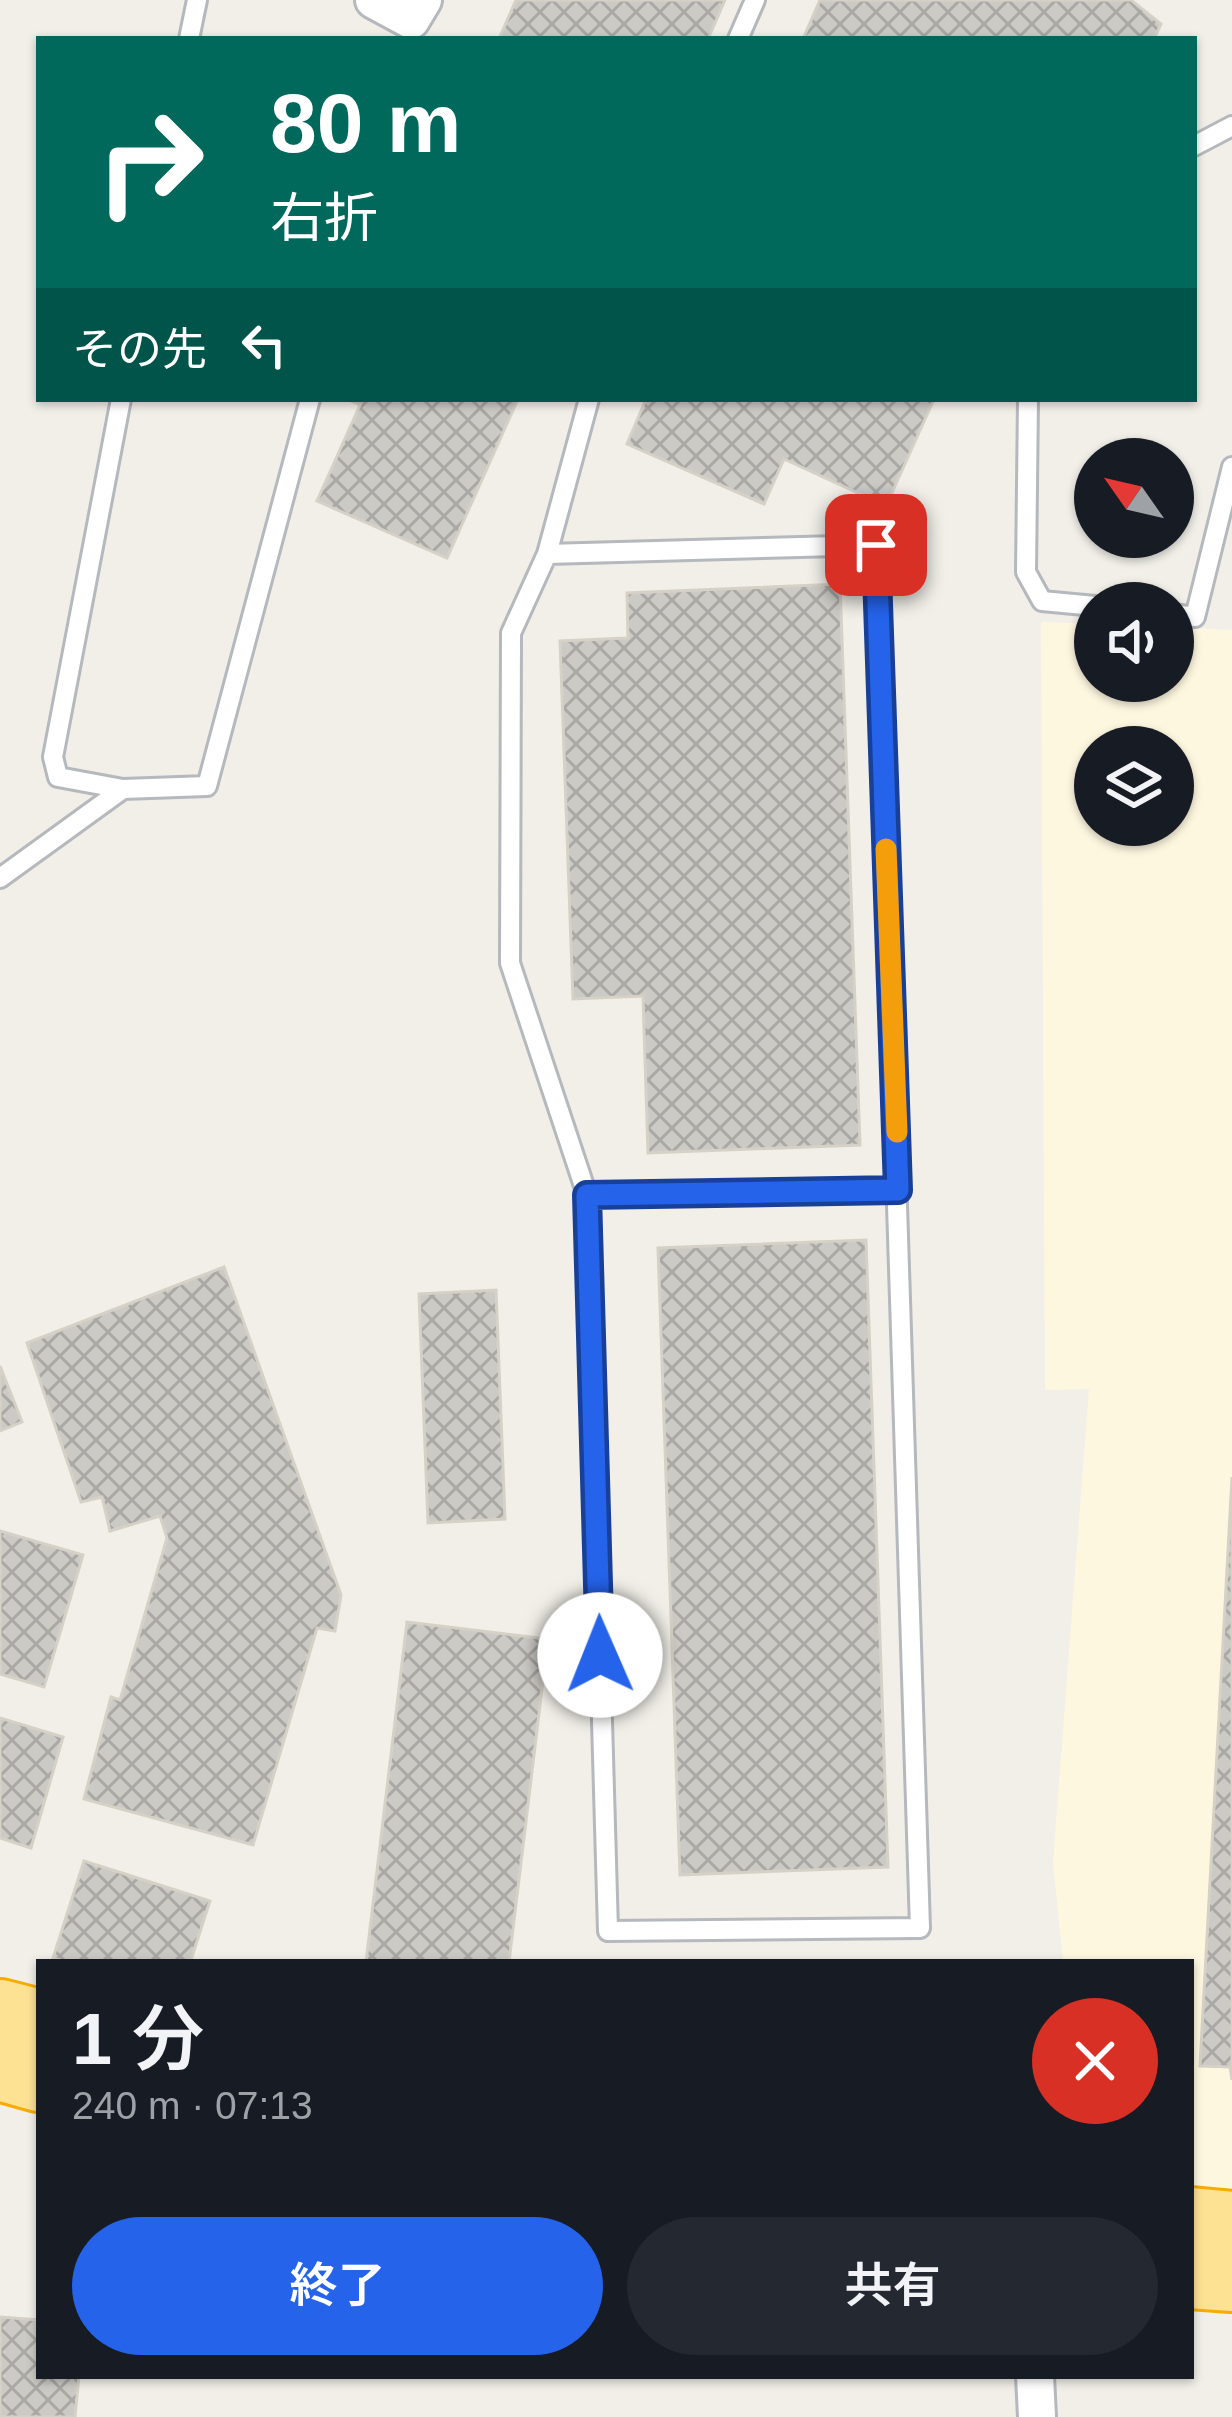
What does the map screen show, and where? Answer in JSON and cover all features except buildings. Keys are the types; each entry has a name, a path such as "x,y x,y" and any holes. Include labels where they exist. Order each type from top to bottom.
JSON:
{"highway":[{"path":"0,2012 36,2022"},
{"path":"0,2067 36,2077"},
{"path":"1194,2222 1232,2225"},
{"path":"1194,2275 1232,2278"}],"street":[{"path":"374,0 414,20"},
{"path":"1035,2379 1037,2417"}],"lane":[{"path":"191,36 197,0"},
{"path":"739,36 755,0"},
{"path":"1197,144 1232,126"},
{"path":"120,402 53,758 58,777 123,789 207,786 309,402"},
{"path":"548,554 876,545 920,1928 608,1931 587,1195 510,963 511,633 548,554 588,402"},
{"path":"1028,402 1026,572 1042,601 1074,604"},
{"path":"1194,617 1232,466"},
{"path":"0,878 123,789"},
{"path":"587,1195 898,1190"}],"shaded area":[{"path":"1041,622 1074,623 1074,702 1194,702 1194,628 1232,630 1232,2193 1194,2191 1194,1959 1063,1959 1053,1862 1089,1389 1045,1390"}],"slow traffic":[{"path":"886,849 897,1132"}],"route":[{"path":"600,1655 587,1195 898,1190 876,545"}]}
